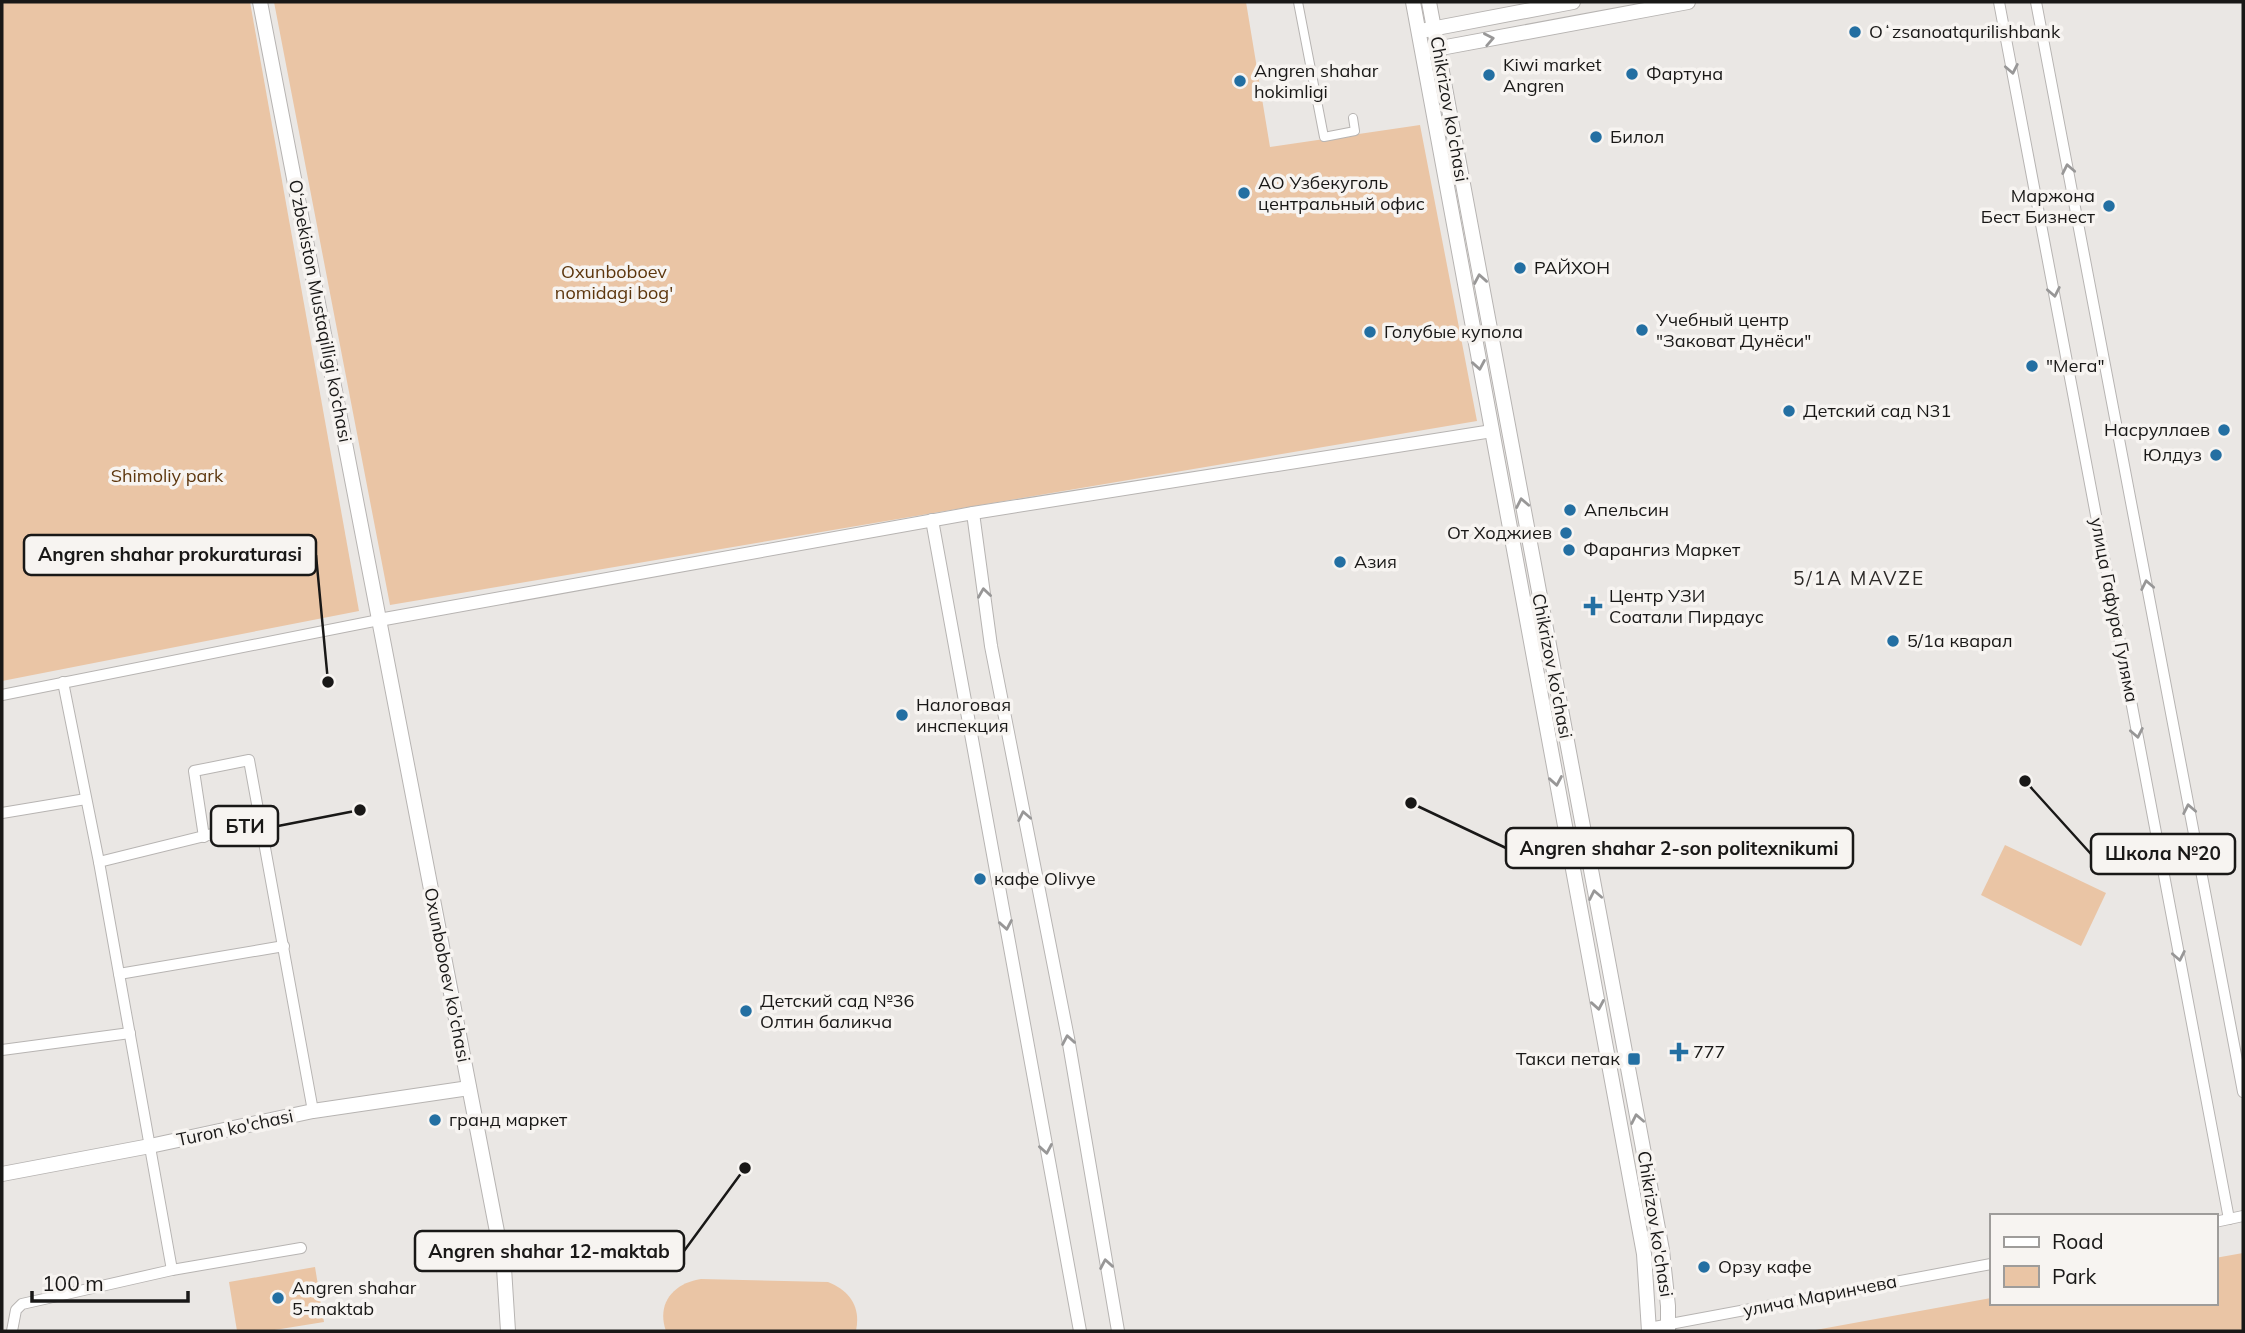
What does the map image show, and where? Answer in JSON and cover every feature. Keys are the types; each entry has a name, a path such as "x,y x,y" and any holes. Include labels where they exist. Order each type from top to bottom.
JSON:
{"main road":[{"name":"O‘zbekiston Mustaqilligi ko‘chasi","path":"260,2 379,620"},
{"name":"Chikrizov ko'chasi","path":"1413,2 1644,1254 1649,1330"},
{"name":"Chikrizov ko'chasi","path":"1429,2 1662,1250 1668,1328"},
{"path":"1418,31 1573,2"},
{"path":"1422,51 1688,2"},
{"path":"1431,105 1448,102"},
{"name":"Oxunboboev ko'chasi","path":"379,620 504,1268 508,1331"},
{"name":"Turon ko'chasi","path":"2,1174 313,1111 469,1088"}],"street":[{"path":"1298,2 1324,137 1355,131 1353,118"},
{"name":"улица Гафура Гуляма","path":"1999,2 2229,1219"},
{"path":"2036,2 2243,1092"},
{"path":"2,695 379,620 932,520 1492,431"},
{"path":"973,513 991,646 1068,1038 1118,1331"},
{"path":"932,520 1080,1331"},
{"path":"63,682 99,862 172,1270"},
{"path":"204,837 194,771 249,760 313,1111"},
{"path":"2,813 86,799"},
{"path":"99,862 261,822"},
{"path":"119,974 284,946"},
{"path":"2,1051 130,1032"},
{"path":"2217,1222 2243,1216"},
{"path":"12,1331 16,1310 22,1304 172,1270 301,1248"},
{"name":"улича Маринчева","path":"1649,1330 1990,1264"}],"green space":[{"name":"Shimoliy park","path":"2,2 250,2 359,611 2,681"},
{"name":"Oxunboboev nomidagi bog'","path":"274,2 1246,2 1270,147 1420,125 1477,421 390,605"},
{"path":"2005,845 2106,893 2081,946 1981,895"},
{"path":"2243,1253 2243,1331 1810,1331 1990,1298 1990,1305 2217,1305 2217,1258"},
{"path":"315,1267 324,1322 268,1331 237,1331 229,1282"},
{"path":"701,1279 828,1282 842,1290 852,1301 857,1314 856,1331 666,1331 663,1312 670,1296 683,1285"}],"place":[{"name":"Oʻzsanoatqurilishbank","path":"1855,32"},
{"name":"Фартуна","path":"1632,74"},
{"name":"Kiwi market Angren","path":"1489,75"},
{"name":"Angren shahar hokimligi","path":"1240,81"},
{"name":"Билол","path":"1596,137"},
{"name":"АО Узбекуголь центральный офис","path":"1244,193"},
{"name":"Маржона Бест Бизнест","path":"2109,206"},
{"name":"РАЙХОН","path":"1520,268"},
{"name":"Учебный центр \"Заковат Дунёси\"","path":"1642,330"},
{"name":"Голубые купола","path":"1370,332"},
{"name":"\"Мега\"","path":"2032,366"},
{"name":"Детский сад N31","path":"1789,411"},
{"name":"Насруллаев","path":"2224,430"},
{"name":"Юлдуз","path":"2216,455"},
{"name":"Апельсин","path":"1570,510"},
{"name":"От Ходжиев","path":"1566,533"},
{"name":"Фарангиз Маркет","path":"1569,550"},
{"name":"Азия","path":"1340,562"},
{"name":"Центр УЗИ Соатали Пирдаус","path":"1593,606"},
{"name":"5/1а кварал","path":"1893,641"},
{"name":"Angren shahar prokuraturasi","path":"328,682"},
{"name":"Налоговая инспекция","path":"902,715"},
{"name":"Школа №20","path":"2025,781"},
{"name":"Angren shahar 2-son politexnikumi","path":"1411,803"},
{"name":"БТИ","path":"360,810"},
{"name":"кафе Olivye","path":"980,879"},
{"name":"Детский сад №36 Олтин баликча","path":"746,1011"},
{"name":"777","path":"1679,1052"},
{"name":"Такси петак","path":"1634,1059"},
{"name":"гранд маркет","path":"435,1120"},
{"name":"Angren shahar 12-maktab","path":"745,1168"},
{"name":"Орзу кафе","path":"1704,1267"},
{"name":"Angren shahar 5-maktab","path":"278,1298"}],"district":[{"name":"5/1A MAVZE","path":"1859,578"}]}
